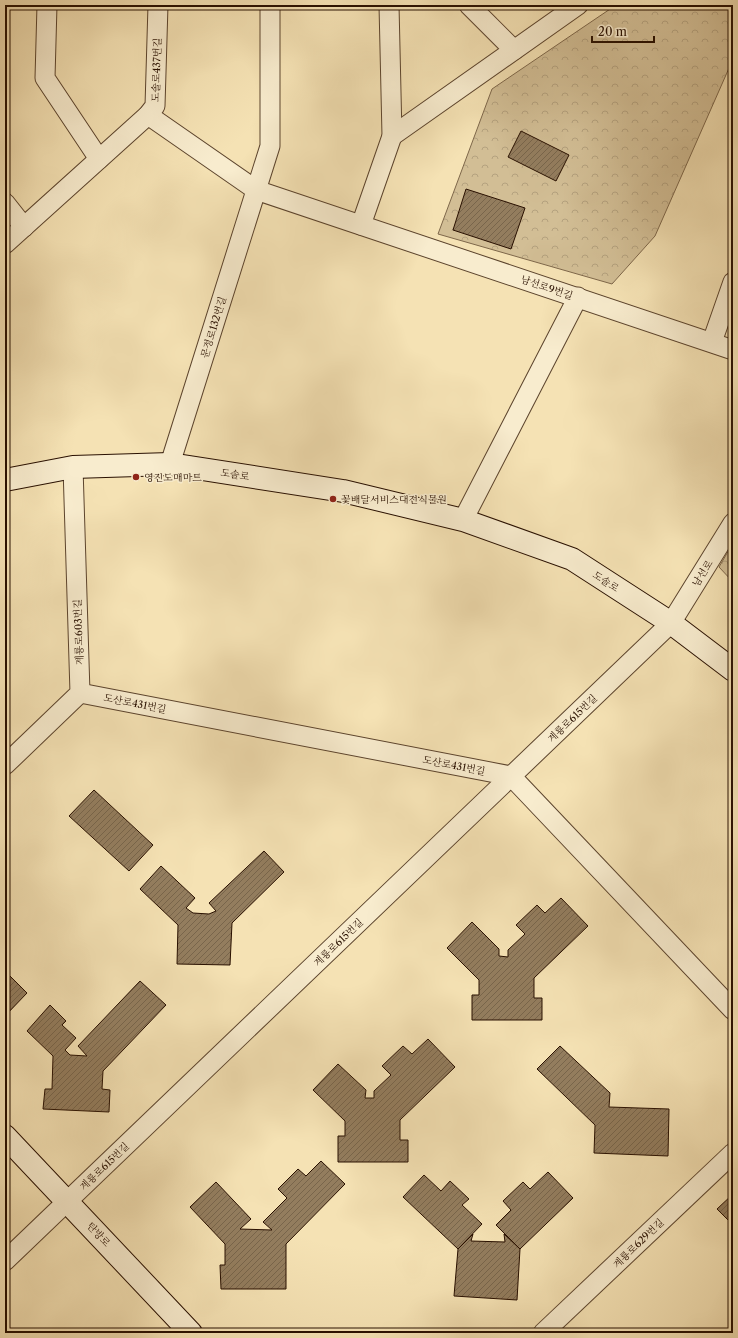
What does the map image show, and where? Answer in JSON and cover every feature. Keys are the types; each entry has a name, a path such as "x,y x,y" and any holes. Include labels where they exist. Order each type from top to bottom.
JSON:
{"street":[{"path":"47,5 45,78 99,159"},
{"name":"도솔로437번길","path":"5,244 148,115 155,106 158,5"},
{"name":"문정로132번길","path":"170,464 270,146 270,5"},
{"path":"361,225 392,136 389,5"},
{"path":"468,5 514,50"},
{"path":"392,136 578,5"},
{"path":"148,115 256,190"},
{"name":"남선로9번길","path":"256,190 733,350"},
{"path":"5,203 24,227"},
{"path":"712,342 733,282"},
{"path":"463,520 578,298"},
{"name":"도솔로","path":"5,480 72,467 170,464 343,491 463,520 572,559 671,623 733,670"},
{"name":"계룡로603번길","path":"72,467 80,693"},
{"name":"남선로","path":"671,623 733,523"},
{"name":"계룡로615번길","path":"5,1261 671,623"},
{"path":"5,765 80,693"},
{"name":"도산로431번길","path":"80,693 512,776"},
{"path":"512,776 733,1010"},
{"name":"탄방로","path":"5,1136 192,1333"},
{"name":"계룡로629번길","path":"543,1333 733,1152"}],"green space":[{"path":"616,5 733,5 733,59 655,236 612,284 438,234 492,89"},
{"path":"733,543 733,582 719,567"}],"building":[{"path":"521,131 569,155 556,181 508,157"},
{"path":"466,189 525,208 511,249 453,230"},
{"path":"94,790 153,845 129,871 69,816"},
{"path":"264,851 284,872 232,923 230,965 177,964 178,925 140,889 161,866 195,898 186,908 193,913 209,914 216,911 209,903"},
{"path":"561,898 588,926 534,978 534,998 542,998 542,1020 472,1020 472,995 479,995 479,980 447,948 472,922 499,949 499,956 508,957 508,950 525,934 516,925 537,905 545,913"},
{"path":"5,971 27,993 5,1016"},
{"path":"140,981 166,1005 103,1071 102,1089 110,1090 109,1112 43,1109 45,1089 52,1089 53,1056 27,1031 50,1005 66,1021 62,1025 76,1038 65,1050 70,1055 87,1056 78,1046"},
{"path":"428,1039 455,1067 400,1120 400,1140 408,1140 408,1162 338,1162 338,1136 345,1136 345,1121 313,1090 338,1064 366,1090 365,1098 374,1098 374,1091 391,1075 382,1066 403,1046 412,1054"},
{"path":"560,1046 610,1093 609,1107 669,1109 668,1156 594,1153 595,1125 537,1069"},
{"path":"321,1161 345,1184 286,1244 286,1289 221,1289 220,1265 225,1265 225,1244 190,1207 216,1182 251,1219 240,1229 272,1230 263,1222 287,1198 278,1189 298,1169 306,1176"},
{"path":"548,1172 573,1198 520,1249 496,1225 511,1210 503,1201 523,1182 530,1189"},
{"path":"424,1175 441,1191 450,1181 469,1199 462,1205 482,1224 458,1249 403,1197"},
{"path":"733,1194 733,1225 717,1209"},
{"path":"473,1234 471,1241 505,1242 504,1234 520,1249 517,1300 454,1296 458,1249"}],"place":[{"name":"영진도매마트","path":"136,477"},
{"name":"꽃배달서비스대전식물원","path":"333,499"}]}
